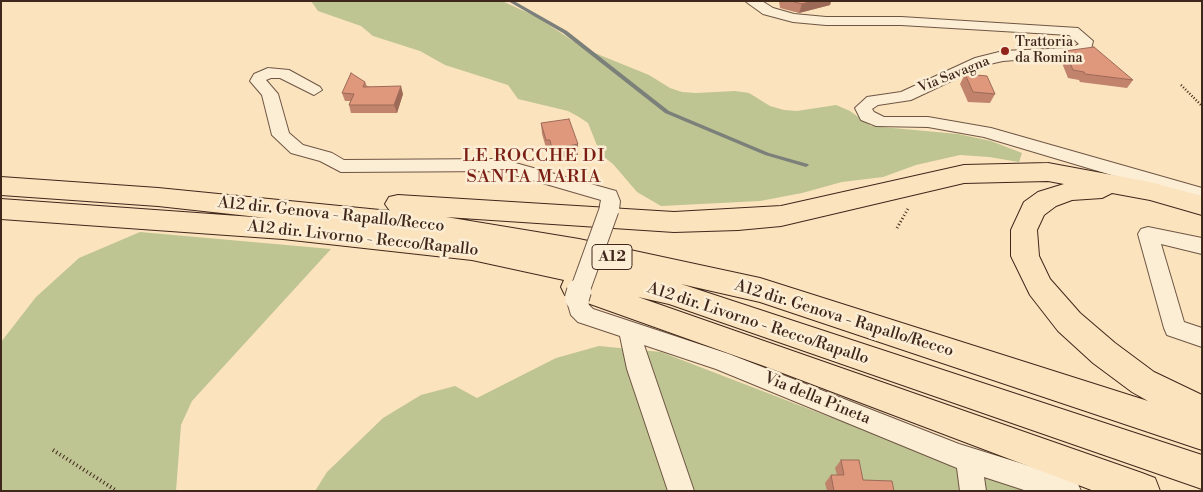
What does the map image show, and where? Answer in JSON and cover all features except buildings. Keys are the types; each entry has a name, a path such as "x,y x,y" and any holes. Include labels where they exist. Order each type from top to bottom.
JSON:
{"highway":[{"path":"158,197 274,196 674,222 781,216 964,174 1048,172 1150,191 1202,206"},
{"name":"A12 dir. Genova - Rapallo/Recco","path":"1,186 158,197 449,228 578,250 760,290 1202,434"},
{"path":"1202,213 1106,188 1070,191 1047,199 1033,209 1024,230 1025,256 1040,287 1069,322 1104,353 1143,382 1202,412"},
{"name":"A12 dir. Livorno - Recco/Rapallo","path":"1,209 283,229 472,250 670,292 1202,472"},
{"path":"424,245 550,279 643,309 1142,491"}],"street":[{"name":"Via Savagna","path":"752,1 768,11 793,18 826,21 901,21 1073,31 1080,34 1086,41 1086,46 1074,52 1003,56 980,61 905,96 873,101 863,108 867,116 882,122 928,122 985,132 1202,195"},
{"name":"Via della Pineta","path":"314,90 283,73 268,73 260,77 258,81 270,94 281,135 297,150 326,157 341,166 501,165 609,196 609,210 577,298 579,309 586,316 721,361 969,458 1068,491"},
{"path":"1202,246 1148,234 1175,328 1202,338"},
{"path":"629,330 639,369 681,491"},
{"path":"969,458 973,491"}],"path":[{"path":"1181,85 1202,106"},
{"path":"53,450 117,491"}],"green space":[{"path":"311,1 502,1 537,17 585,49 649,75 670,88 682,92 735,91 749,93 770,106 784,110 797,111 836,105 850,111 871,126 958,134 991,141 1022,153 1019,162 960,155 916,165 883,177 842,182 802,193 760,201 661,206 637,192 613,164 604,157 598,148 588,123 579,117 568,111 518,99 508,85 445,65 420,51 373,36 361,26 318,11"},
{"path":"140,232 331,249 192,401 181,425 176,491 1,491 1,342 36,297 79,258"},
{"path":"599,346 661,352 822,414 1043,491 315,491 327,472 383,418 421,395 455,386 477,398 556,358"}],"waterway":[{"path":"510,1 565,32 667,112 767,154 806,165"}],"place":[{"name":"Trattoria da Romina","path":"1005,51"}],"district":[{"name":"LE ROCCHE DI SANTA MARIA","path":"534,167"}]}
